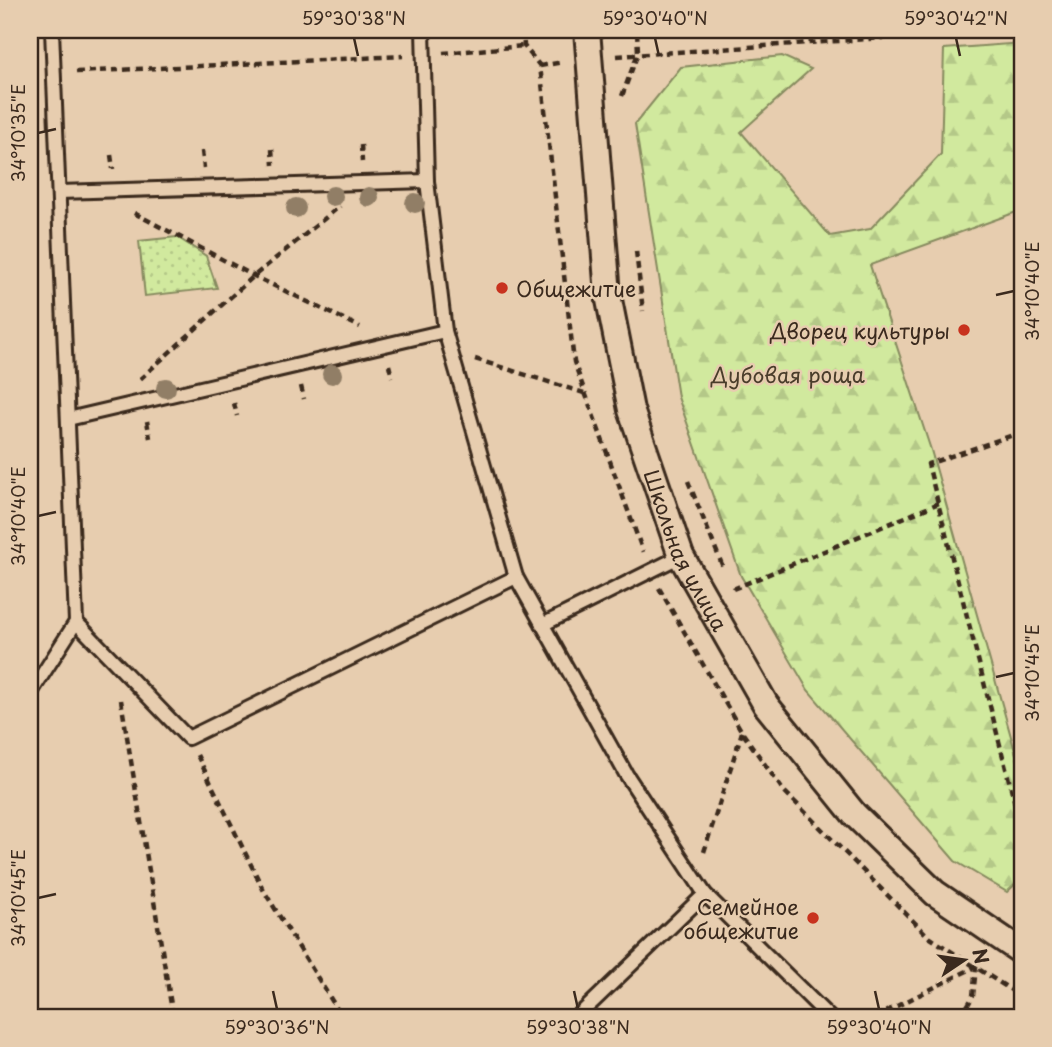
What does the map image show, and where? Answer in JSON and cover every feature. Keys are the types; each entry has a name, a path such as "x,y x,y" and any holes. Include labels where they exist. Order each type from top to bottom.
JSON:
{"street":[{"name":"Школьная улица","path":"587,30 608,295 631,410 681,556 766,705 854,814 935,893 1022,952"}],"lane":[{"path":"30,694 76,622 52,30"},
{"path":"424,30 428,181 445,331 516,577 626,774 695,880 705,894 829,1017"},
{"path":"59,192 428,181"},
{"path":"68,419 445,331"},
{"path":"542,625 681,556"},
{"path":"76,622 188,738 516,577"},
{"path":"577,1017 705,894"}],"path":[{"path":"620,101 638,53 637,30"},
{"path":"540,66 638,53 1000,30"},
{"path":"54,74 424,55 524,46"},
{"path":"106,411 254,276 369,183"},
{"path":"93,191 254,276 393,343"},
{"path":"636,250 644,319"},
{"path":"451,352 585,393"},
{"path":"1022,432 929,464 1022,831"},
{"path":"686,477 739,601"},
{"path":"733,589 939,503"},
{"path":"114,662 173,1017"},
{"path":"695,880 741,732"},
{"path":"188,738 264,891 342,1017"},
{"path":"976,967 1022,997"},
{"path":"875,1017 976,967"},
{"path":"961,1017 973,996 976,967"}],"green space":[{"name":"Дубовая роща","path":"1022,43 1022,210 870,265 931,450 1022,776 1022,878 1007,892 955,861 808,690 741,576 678,397 635,124 681,67 782,56 811,69 741,132 830,236 870,229 941,154 944,49"},
{"path":"177,237 206,256 217,288 145,296 139,241"}],"place":[{"name":"Общежитие","path":"502,288"},
{"name":"Дворец культуры","path":"964,330"},
{"name":"Семейное общежитие","path":"813,918"}]}
